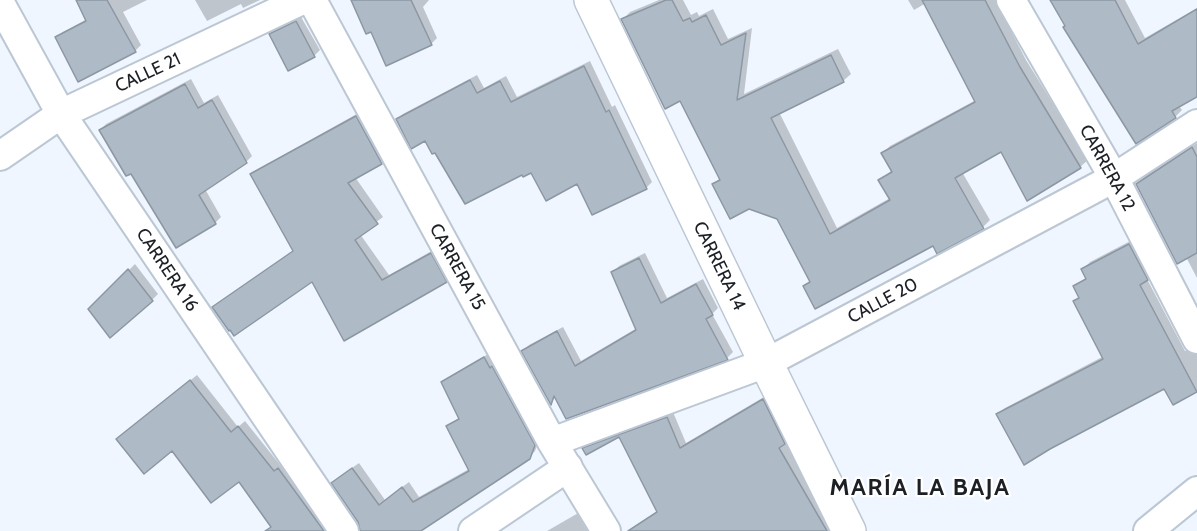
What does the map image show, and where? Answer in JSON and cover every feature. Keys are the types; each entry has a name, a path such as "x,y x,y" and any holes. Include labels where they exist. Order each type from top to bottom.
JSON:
{"street":[{"name":"CALLE 21","path":"0,156 61,114 302,0"},
{"name":"CARRERA 15","path":"312,0 552,442 606,531"},
{"name":"CARRERA 14","path":"591,0 849,531"},
{"name":"CARRERA 12","path":"1011,0 1114,178 1197,339"},
{"name":"CARRERA 16","path":"0,3 61,114 344,531"},
{"name":"CALLE 20","path":"552,442 766,363 1114,178 1197,124"},
{"path":"472,531 568,467"},
{"path":"1148,531 1197,491"}],"building":[{"path":"76,0 107,0 136,52 78,82 55,37 86,21"},
{"path":"351,0 411,0 432,45 386,66 371,32 366,34"},
{"path":"666,0 672,0 683,21 690,18 692,22 706,15 721,45 746,33 737,100 831,55 844,82 771,118 830,234 890,200 878,180 892,172 881,153 975,102 922,0 985,0 1020,67 1081,168 1027,201 1001,152 955,178 984,229 937,254 933,246 815,309 803,286 810,282 777,219 749,209 730,219 712,184 720,180 680,101 665,109 621,19"},
{"path":"1050,0 1115,0 1138,44 1197,9 1197,97 1172,111 1176,118 1136,144 1063,27 1065,26"},
{"path":"296,21 315,57 288,71 269,34"},
{"path":"584,66 606,112 609,110 647,189 592,215 577,184 546,201 531,173 523,177 522,175 465,204 435,153 432,154 425,141 411,149 396,119 470,80 477,93 500,81 511,102"},
{"path":"185,84 198,108 212,100 247,163 199,195 216,224 176,248 131,174 126,176 99,130"},
{"path":"356,116 382,164 348,183 378,224 355,240 382,280 431,253 447,282 344,341 312,282 234,336 212,307 293,251 250,174"},
{"path":"1192,147 1197,157 1197,253 1177,264 1136,184"},
{"path":"1129,244 1148,280 1140,285 1197,392 1173,405 1164,389 1024,465 996,414 1103,359 1073,301 1079,298 1073,286 1086,279 1081,269"},
{"path":"639,258 661,303 696,284 713,315 706,319 728,360 566,419 554,396 551,405 521,351 557,331 575,366 636,330 611,272"},
{"path":"128,269 153,301 110,338 88,309"},
{"path":"484,357 490,368 492,366 535,445 530,459 421,531 360,531 358,522 331,483 352,468 379,505 402,487 413,502 469,471 446,426 459,419 441,382"},
{"path":"190,380 231,432 238,426 274,471 278,468 324,531 265,531 271,527 239,482 211,503 172,451 144,474 116,439"},
{"path":"763,399 785,444 779,448 827,531 628,531 657,512 619,437 586,455 582,448 667,417 680,448"}],"district":[{"name":"MARÍA LA BAJA","path":"920,488"}]}
